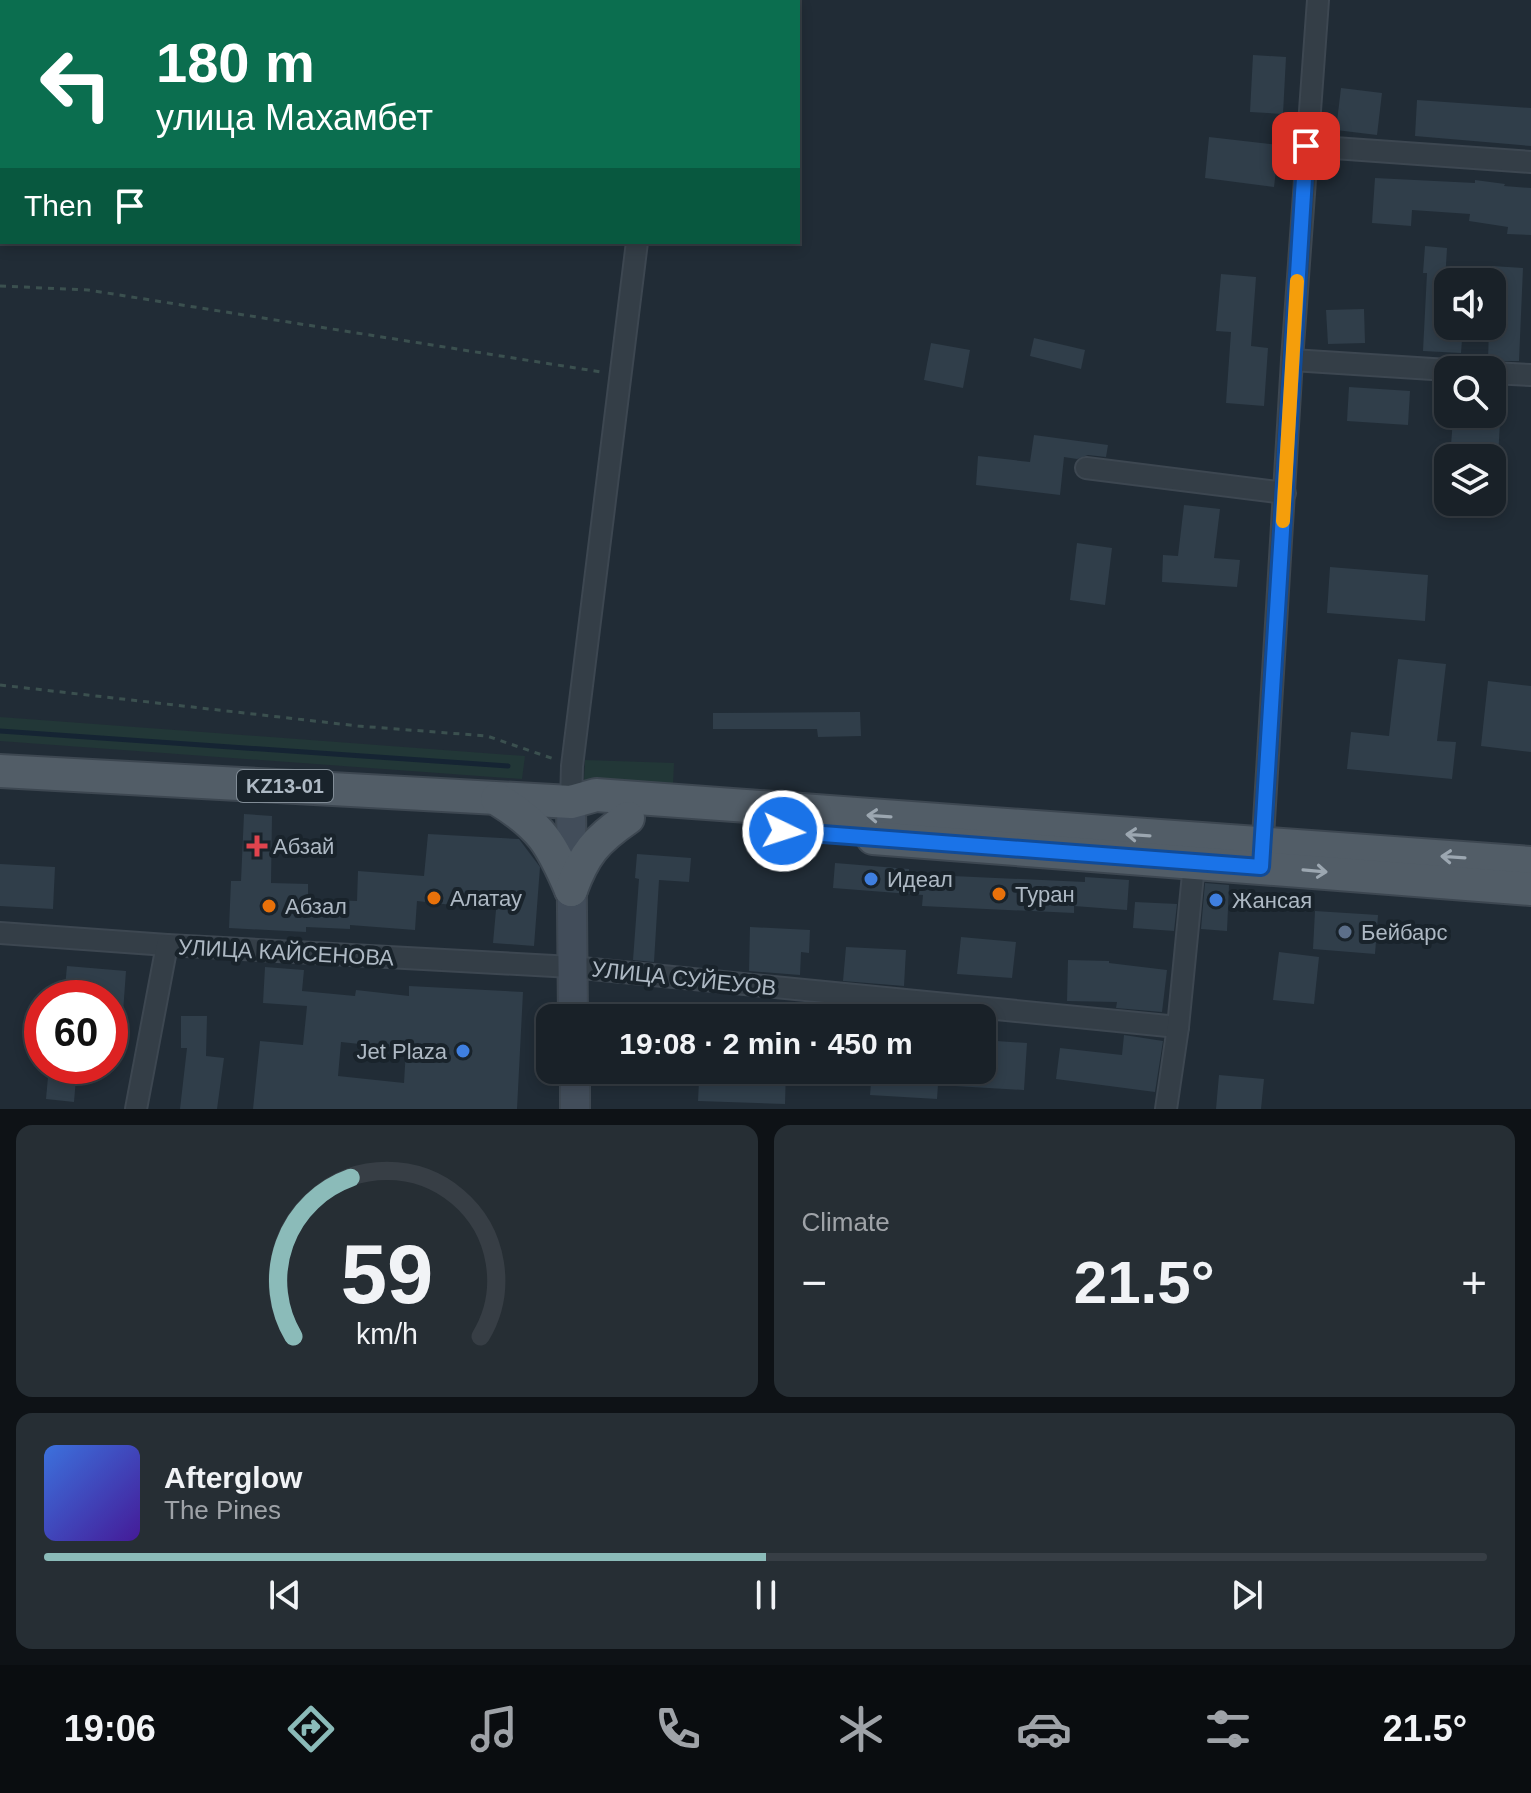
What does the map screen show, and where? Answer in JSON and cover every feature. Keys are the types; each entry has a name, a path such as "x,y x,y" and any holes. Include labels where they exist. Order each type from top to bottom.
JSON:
{"main road":[{"name":"KZ13-01","path":"0,771 571,802 596,795 1196,851"},
{"path":"494,797 535,825 557,856 571,890"},
{"name":"KZ13-01","path":"571,802 597,816 628,818 1196,851 1531,863"},
{"path":"571,890 581,863 593,846 628,818"},
{"name":"KZ13-01","path":"1262,854 1531,889"}],"street":[{"path":"1262,854 1306,146 1318,0"},
{"path":"1306,146 1531,162"},
{"path":"573,1004 572,766 637,244"},
{"path":"1292,360 1434,369"},
{"path":"1506,374 1531,375"},
{"path":"1086,468 1285,493"},
{"path":"1166,1109 1178,1027 1196,851"},
{"name":"УЛИЦА КАЙСЕНОВА","path":"0,933 572,967"},
{"path":"136,1109 167,945"},
{"name":"УЛИЦА СУЙЕУОВ","path":"572,967 1178,1027"},
{"path":"575,1084 575,1109"}],"path":[{"path":"0,286 88,290 620,375"},
{"path":"0,685 358,726 487,736 572,766"}],"green space":[{"path":"0,717 525,756 522,779 0,741"},
{"path":"585,760 674,763 673,785 584,782"}],"building":[{"path":"1253,55 1286,57 1283,114 1250,112"},
{"path":"1341,88 1382,93 1377,135 1336,130"},
{"path":"1417,100 1531,108 1531,146 1415,136"},
{"path":"1209,137 1279,145 1274,187 1205,178"},
{"path":"1375,178 1475,183 1475,180 1531,188 1531,235 1507,234 1508,227 1469,221 1470,214 1412,210 1411,226 1372,223"},
{"path":"1425,246 1447,248 1446,268 1434,268 1434,340 1462,340 1461,353 1423,351 1427,273 1423,273"},
{"path":"1492,266 1523,268 1519,361 1506,361 1506,356 1488,356 1489,340 1506,340 1506,268"},
{"path":"1221,274 1256,277 1251,346 1268,348 1264,406 1226,403 1231,332 1216,331"},
{"path":"1364,309 1365,343 1328,344 1326,310"},
{"path":"1034,338 1085,350 1081,369 1030,356"},
{"path":"931,343 970,350 963,388 924,380"},
{"path":"1349,387 1410,391 1408,425 1347,421"},
{"path":"1452,428 1500,428 1499,444 1451,444"},
{"path":"1034,435 1108,445 1106,457 1064,457 1060,495 976,485 978,456 1030,462"},
{"path":"1184,505 1220,509 1214,558 1240,560 1237,587 1162,582 1163,555 1178,556"},
{"path":"1077,543 1112,548 1105,605 1070,600"},
{"path":"1330,567 1428,575 1425,621 1327,613"},
{"path":"1398,659 1446,664 1437,741 1456,742 1452,779 1347,769 1351,732 1389,736"},
{"path":"1488,681 1531,686 1531,752 1481,746"},
{"path":"860,712 861,736 818,737 817,729 713,729 713,713"},
{"path":"244,814 272,816 271,883 308,884 308,899 357,901 358,871 424,876 428,834 519,839 540,867 534,946 493,943 496,910 417,901 415,930 350,925 350,929 306,927 306,932 229,928 231,881 241,881"},
{"path":"637,854 691,858 689,882 659,880 654,962 633,960 639,879 635,878"},
{"path":"835,863 909,869 909,874 1085,882 1085,877 1129,880 1127,910 1074,906 1074,913 922,906 923,895 833,888"},
{"path":"0,864 55,867 53,909 0,906"},
{"name":"Жансая","path":"1205,883 1229,885 1227,931 1201,929"},
{"path":"1135,902 1177,904 1174,931 1133,928"},
{"name":"Бейбарс","path":"1315,911 1378,915 1375,954 1313,949"},
{"path":"750,927 810,930 809,953 801,952 800,975 749,971"},
{"path":"961,937 1016,942 1012,978 957,974"},
{"path":"846,947 906,950 904,986 843,981"},
{"path":"1279,952 1319,957 1314,1004 1273,1000"},
{"path":"1068,960 1109,961 1167,970 1162,1012 1116,1008 1117,1002 1067,1001"},
{"path":"67,966 126,971 125,980 66,980"},
{"path":"265,967 304,970 302,991 355,996 356,990 409,996 409,986 523,992 517,1109 253,1109 260,1041 303,1045 307,1006 263,1003","holes":["341,1042 406,1049 404,1083 338,1076"]},
{"path":"181,1016 207,1016 206,1056 224,1058 217,1109 180,1109 187,1048 181,1048"},
{"path":"1124,1035 1163,1041 1155,1092 1056,1079 1060,1048 1122,1055"},
{"path":"996,1041 1027,1043 1024,1090 938,1085 937,1099 870,1095 871,1084 996,1084"},
{"path":"1219,1075 1264,1079 1261,1109 1216,1109"},
{"path":"47,1084 76,1084 74,1102 46,1099"},
{"path":"699,1084 786,1084 785,1104 698,1101"}],"waterway":[{"path":"0,731 508,766"}],"slow traffic":[{"path":"1283,521 1297,281"}],"place":[{"name":"Абзай","path":"257,846"},
{"name":"Идеал","path":"871,879"},
{"name":"Туран","path":"999,894"},
{"name":"Алатау","path":"434,898"},
{"name":"Жансая","path":"1216,900"},
{"name":"Абзал","path":"269,906"},
{"name":"Бейбарс","path":"1345,932"},
{"name":"Jet Plaza","path":"463,1051"}],"route":[{"path":"783,831 1261,867 1306,146"}]}
